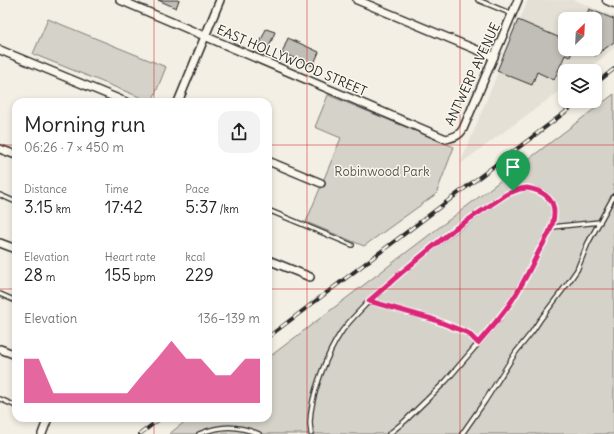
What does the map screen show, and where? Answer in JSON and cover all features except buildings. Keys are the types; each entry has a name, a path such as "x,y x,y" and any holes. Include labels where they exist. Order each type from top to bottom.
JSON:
{"street":[{"name":"EAST HOLLYWOOD STREET","path":"120,0 446,138 453,138 456,136"},
{"path":"180,98 220,0"},
{"path":"357,0 494,57"},
{"name":"ANTWERP AVENUE","path":"456,136 461,133 463,129 518,0"},
{"path":"606,0 614,3"},
{"path":"0,50 116,98"},
{"path":"0,149 12,154"},
{"path":"272,163 321,183"},
{"path":"0,242 12,247"},
{"path":"272,262 310,278"},
{"path":"0,348 12,353"},
{"path":"42,434 46,422"}],"lane":[{"path":"478,0 512,14"},
{"path":"311,434 310,421 314,399 321,374 330,352 342,332 369,301 453,230 513,191 520,189 534,189 540,191 551,200 554,211 552,227 511,302 500,318 446,380 405,421 389,434"},
{"path":"0,195 12,200"},
{"path":"462,434 516,352 577,270 588,243 614,196"},
{"path":"272,212 352,245"},
{"path":"552,227 600,222"},
{"path":"0,294 12,299"},
{"path":"369,301 432,319 468,333 478,343"},
{"path":"0,399 12,404"},
{"path":"199,434 230,427 247,429 259,434"}],"shaded area":[{"path":"528,0 574,0 614,16 614,48 595,64 558,64 558,92 460,164"}],"green space":[{"path":"48,19 166,67 154,98 142,98 33,54"},
{"path":"614,94 614,434 169,434 185,422 272,422 272,355 596,108 602,108 602,103"},
{"name":"Robinwood Park","path":"328,95 454,147 436,194 364,246 306,222 341,138 315,127"}],"railway":[{"path":"602,78 614,69"},
{"path":"272,334 571,108"},
{"path":"140,434 156,422"}],"route":[{"path":"527,188 540,191 546,195 551,200 553,205 554,211 552,227 520,288 500,318 478,343 468,333 432,319 369,301 453,230 513,191 527,188"}]}
